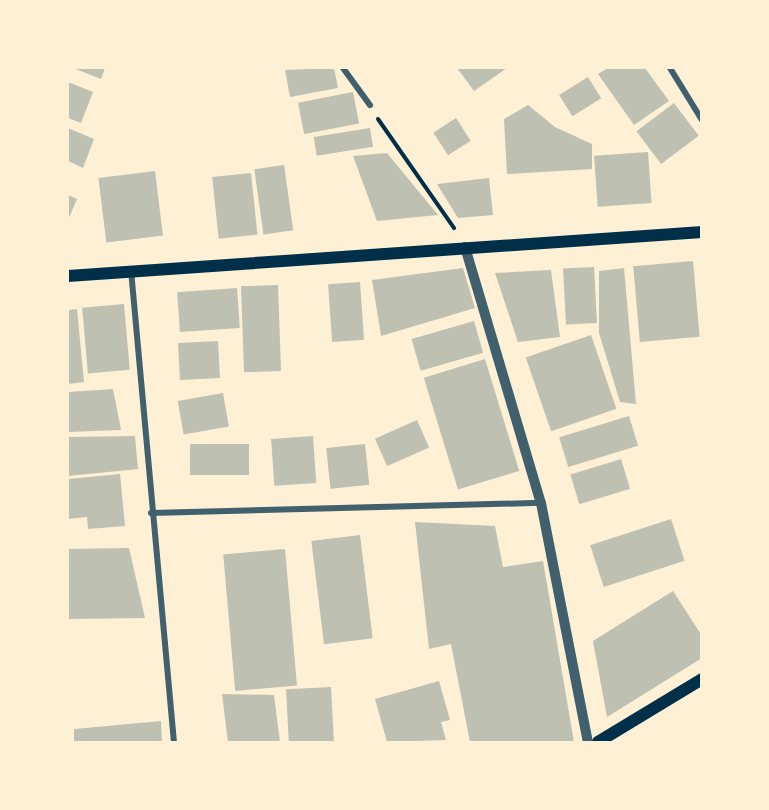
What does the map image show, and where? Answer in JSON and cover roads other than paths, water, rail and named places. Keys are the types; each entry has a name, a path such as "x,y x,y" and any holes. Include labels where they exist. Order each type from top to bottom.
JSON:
{"main road":[{"path":"68,276 131,269 702,232"},
{"path":"598,742 702,679"}],"street":[{"path":"343,68 370,105"},
{"path":"670,68 702,120"},
{"path":"465,247 541,503 588,742"},
{"path":"131,269 151,513 174,742"},
{"path":"151,513 541,503"}]}
